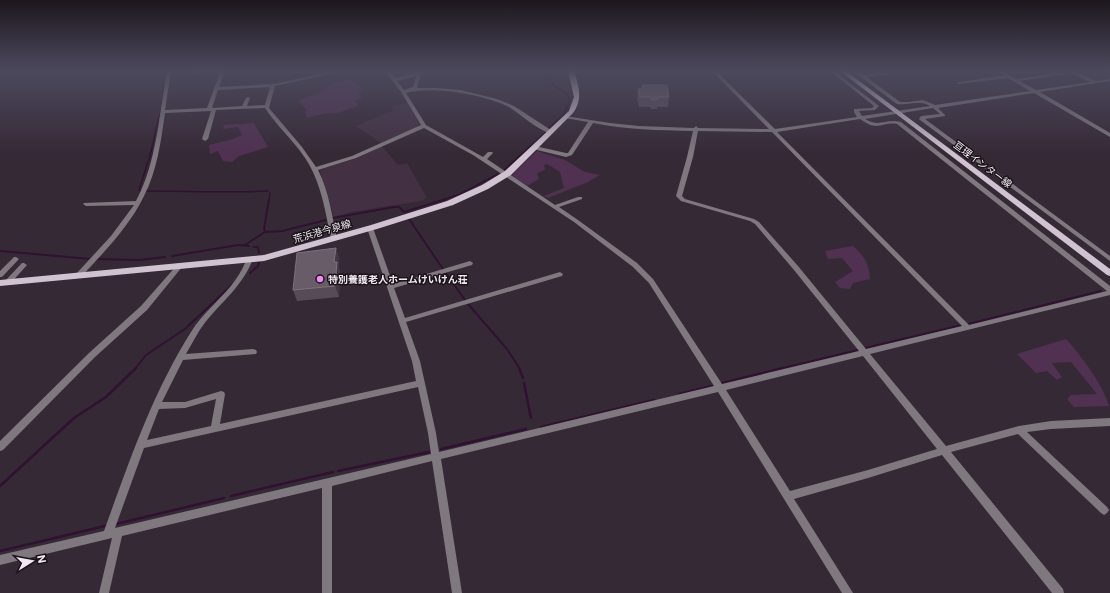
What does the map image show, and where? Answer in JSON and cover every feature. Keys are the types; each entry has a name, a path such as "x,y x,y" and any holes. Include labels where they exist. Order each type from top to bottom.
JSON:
{"main road":[{"name":"荒浜港今泉線","path":"3,283 179,267 280,254 450,203 485,187 505,175 567,117 575,108 578,99"},
{"name":"亘理インター線","path":"880,99 1110,273"}],"street":[{"path":"78,276 125,223 144,189 153,160 165,99"},
{"path":"205,139 214,99"},
{"path":"244,108 248,99"},
{"path":"269,99 267,108 308,158 314,169 323,193 334,239"},
{"path":"407,99 424,126 483,160 554,207 622,255 643,272 659,293 848,593"},
{"path":"487,99 506,104 543,129 551,132"},
{"path":"742,99 967,327"},
{"path":"868,99 877,106 873,109 856,110 857,114 869,124 875,126 891,122 899,123 1110,291"},
{"path":"893,99 899,103 905,104 922,100 935,107 943,114 923,117 923,121 1110,259"},
{"path":"567,117 591,122 639,128 774,130 991,99"},
{"path":"1047,99 1110,135"},
{"path":"163,112 267,106"},
{"path":"535,148 566,155 570,154 591,122"},
{"path":"314,169 354,157 424,126"},
{"path":"696,128 679,196 683,200 752,220 757,223 796,268 1059,593"},
{"path":"483,160 490,153"},
{"path":"554,207 580,198"},
{"path":"86,204 137,203"},
{"path":"370,228 416,361 436,456 457,593"},
{"path":"108,533 140,444 156,406 181,357 205,318 236,286 244,275 250,259"},
{"path":"0,274 16,260"},
{"path":"391,287 470,263"},
{"path":"3,283 24,265"},
{"path":"0,447 75,372 144,308 179,267"},
{"path":"402,321 560,274"},
{"path":"0,560 864,353 1110,291"},
{"path":"181,357 253,352"},
{"path":"140,444 421,383"},
{"path":"156,406 185,405 222,394 215,428"},
{"path":"788,496 1019,430 1051,425 1110,422"},
{"path":"1019,430 1104,510"},
{"path":"327,482 327,593"},
{"path":"104,593 118,531"}],"shaded area":[{"path":"304,99 360,99 354,101 359,105 338,113 326,113 307,118 305,112 307,110 298,101"},
{"path":"407,103 419,123 417,127 381,143 356,126 394,110 391,106"},
{"path":"254,123 268,147 239,156 232,162 223,161 218,151 210,154 209,145 233,139 242,135 238,127 223,129 224,125"},
{"path":"382,146 398,165 407,163 427,198 420,201 351,212 334,217 320,170 359,157"},
{"path":"537,151 565,160 585,172 600,175 588,182 548,198 544,196 564,188 560,172 547,164 544,165 545,170 537,173 539,179 527,186 512,176"},
{"path":"853,246 865,260 870,279 853,283 850,289 840,288 835,282 853,271 842,258 828,259 825,251"},
{"path":"1066,339 1097,379 1109,406 1074,407 1067,399 1071,395 1097,394 1071,362 1052,363 1062,377 1057,380 1047,371 1036,373 1017,354"}],"building":[{"path":"336,248 334,262 337,262 335,286 293,290 297,253"}],"waterway":[{"path":"161,111 163,99"},
{"path":"547,130 564,114 569,99"},
{"path":"149,160 160,113"},
{"path":"503,171 546,132"},
{"path":"141,191 139,190 148,162"},
{"path":"445,199 460,194 498,174"},
{"path":"146,191 268,191"},
{"path":"269,200 270,193"},
{"path":"269,199 264,229 266,232 282,231 326,220"},
{"path":"333,218 394,207 399,207 404,212 445,199"},
{"path":"409,219 443,269"},
{"path":"245,245 265,232"},
{"path":"172,256 238,245 249,246"},
{"path":"254,247 258,247 259,253"},
{"path":"0,251 91,259"},
{"path":"96,259 139,260 165,257"},
{"path":"250,273 258,266 259,262"},
{"path":"445,272 465,300"},
{"path":"135,369 146,355 185,329 235,282"},
{"path":"968,324 1101,291"},
{"path":"468,304 507,349 520,369"},
{"path":"865,348 962,325"},
{"path":"779,369 858,350"},
{"path":"519,368 523,378"},
{"path":"722,383 783,368"},
{"path":"0,486 74,418 106,397 135,369"},
{"path":"524,383 531,418"},
{"path":"679,394 712,386"},
{"path":"541,427 654,400"},
{"path":"441,449 526,429"},
{"path":"338,471 429,452"},
{"path":"231,496 333,472"},
{"path":"116,524 224,498"},
{"path":"0,551 105,526"}],"place":[{"name":"特別養護老人ホームけいけん荘","path":"320,279"}]}
